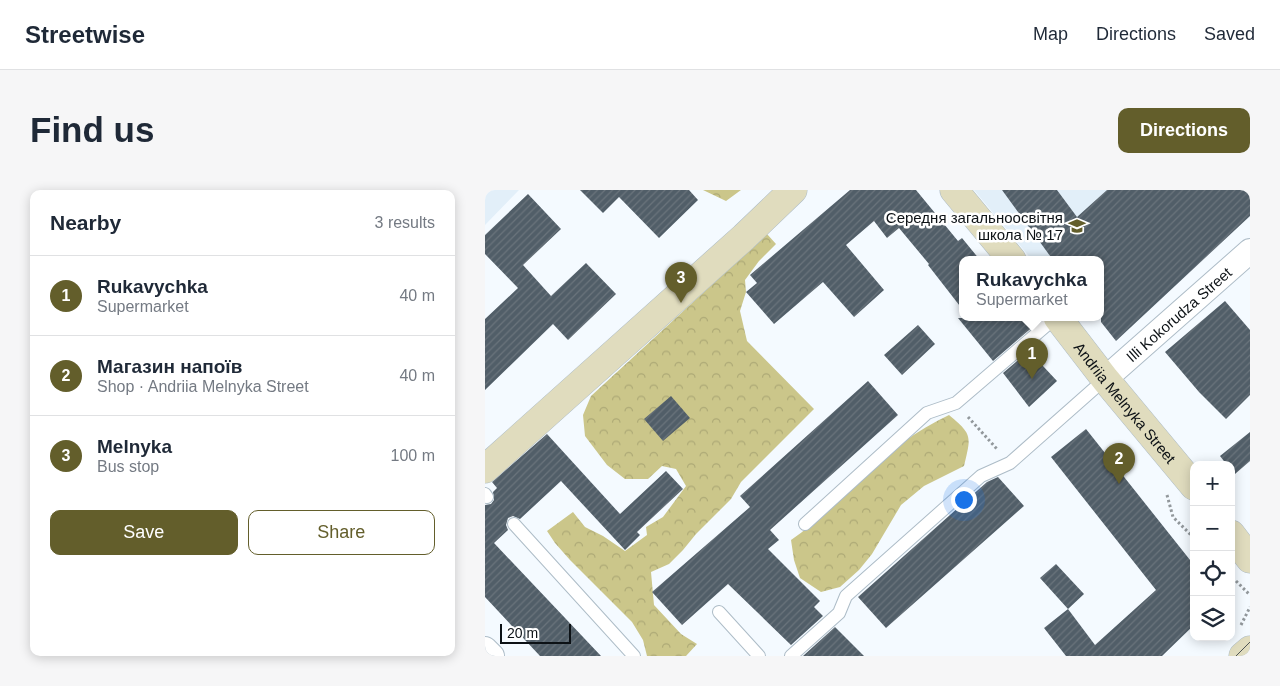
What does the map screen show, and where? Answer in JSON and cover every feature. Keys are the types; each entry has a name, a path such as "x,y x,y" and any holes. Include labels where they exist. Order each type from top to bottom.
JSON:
{"main road":[{"path":"485,469 737,243 793,190"},
{"path":"954,190 1008,256"},
{"name":"Andriia Melnyka Street","path":"1059,321 1190,481"},
{"path":"1235,539 1250,559"},
{"path":"1243,656 1250,650"}],"street":[{"name":"Illi Kokorudza Street","path":"1105,379 1250,250"},
{"path":"485,648 492,656"}],"lane":[{"path":"805,524 927,413 956,403 1053,321"},
{"path":"791,656 839,613 846,596 981,476 1010,464 1105,379"},
{"path":"514,524 634,656"},
{"path":"719,612 759,656"}],"path":[{"path":"956,403 1010,464"},
{"path":"1235,580 1250,595"}],"shaded area":[{"path":"485,190 519,190 485,225"},
{"path":"974,190 1166,190 1098,256 1029,256"}],"green space":[{"path":"703,190 741,190 726,201"},
{"path":"767,234 776,244 759,261 745,280 746,292 740,311 747,341 814,409 741,482 731,499 669,564 651,572 654,605 681,634 697,644 686,656 647,656 643,640 632,622 570,560 547,531 573,512 585,527 603,536 625,551 647,535 646,527 663,517 686,486 676,469 662,466 648,479 625,479 607,465 585,436 583,415 591,396"},
{"path":"949,415 962,427 968,437 969,442 964,466 924,486 901,505 872,554 859,570 840,587 821,592 800,578 794,560 791,540 893,450 926,427"}],"building":[{"path":"580,190 689,190 698,200 659,238 619,197 603,213"},
{"path":"850,190 916,190 958,241 962,238 977,256 959,256 959,305 899,228 887,238 874,221 846,245 884,290 854,317 823,282 774,324 746,292 757,283 750,275"},
{"path":"1002,190 1057,190 1077,217 1107,190 1250,190 1250,216 1116,341 1101,322 1104,321 1104,256 1050,256"},
{"path":"528,194 561,229 523,265 551,296 586,263 616,294 568,340 553,324 485,390 485,319 518,288 485,254 485,235"},
{"path":"1225,301 1250,330 1250,395 1226,419 1199,392 1165,352"},
{"path":"960,321 1040,321 993,361"},
{"path":"918,325 935,344 902,375 884,355"},
{"path":"1029,351 1057,381 1029,407 1003,373"},
{"path":"868,381 898,415 770,530 779,540 768,549 820,601 814,607 823,616 791,645 728,584 682,625 652,592 750,507 740,496"},
{"path":"671,396 690,418 663,441 644,419"},
{"path":"1086,429 1190,560 1190,629 1162,656 1066,656 1044,628 1068,609 1095,645 1156,590 1051,457"},
{"path":"1250,432 1250,461 1235,474 1235,461 1224,461 1220,456"},
{"path":"547,434 620,514 666,471 683,489 637,532 640,535 625,550 561,481 520,519 513,516 508,518 506,525 508,530 494,543 601,656 540,656 485,597 485,505 491,504 494,500 493,492 497,488 492,482"},
{"path":"998,477 1024,506 886,628 858,597 987,482"},
{"path":"1056,564 1084,594 1068,609 1040,578"},
{"path":"835,627 864,656 803,656"}],"tram line":[{"path":"1236,656 1250,642"}],"place":[{"name":"Середня загальноосвітня школа № 17","path":"1077,226"},
{"name":"Melnyka","path":"681,303"},
{"name":"Rukavychka","path":"1032,379"},
{"name":"Магазин напоїв","path":"1119,484"}]}
